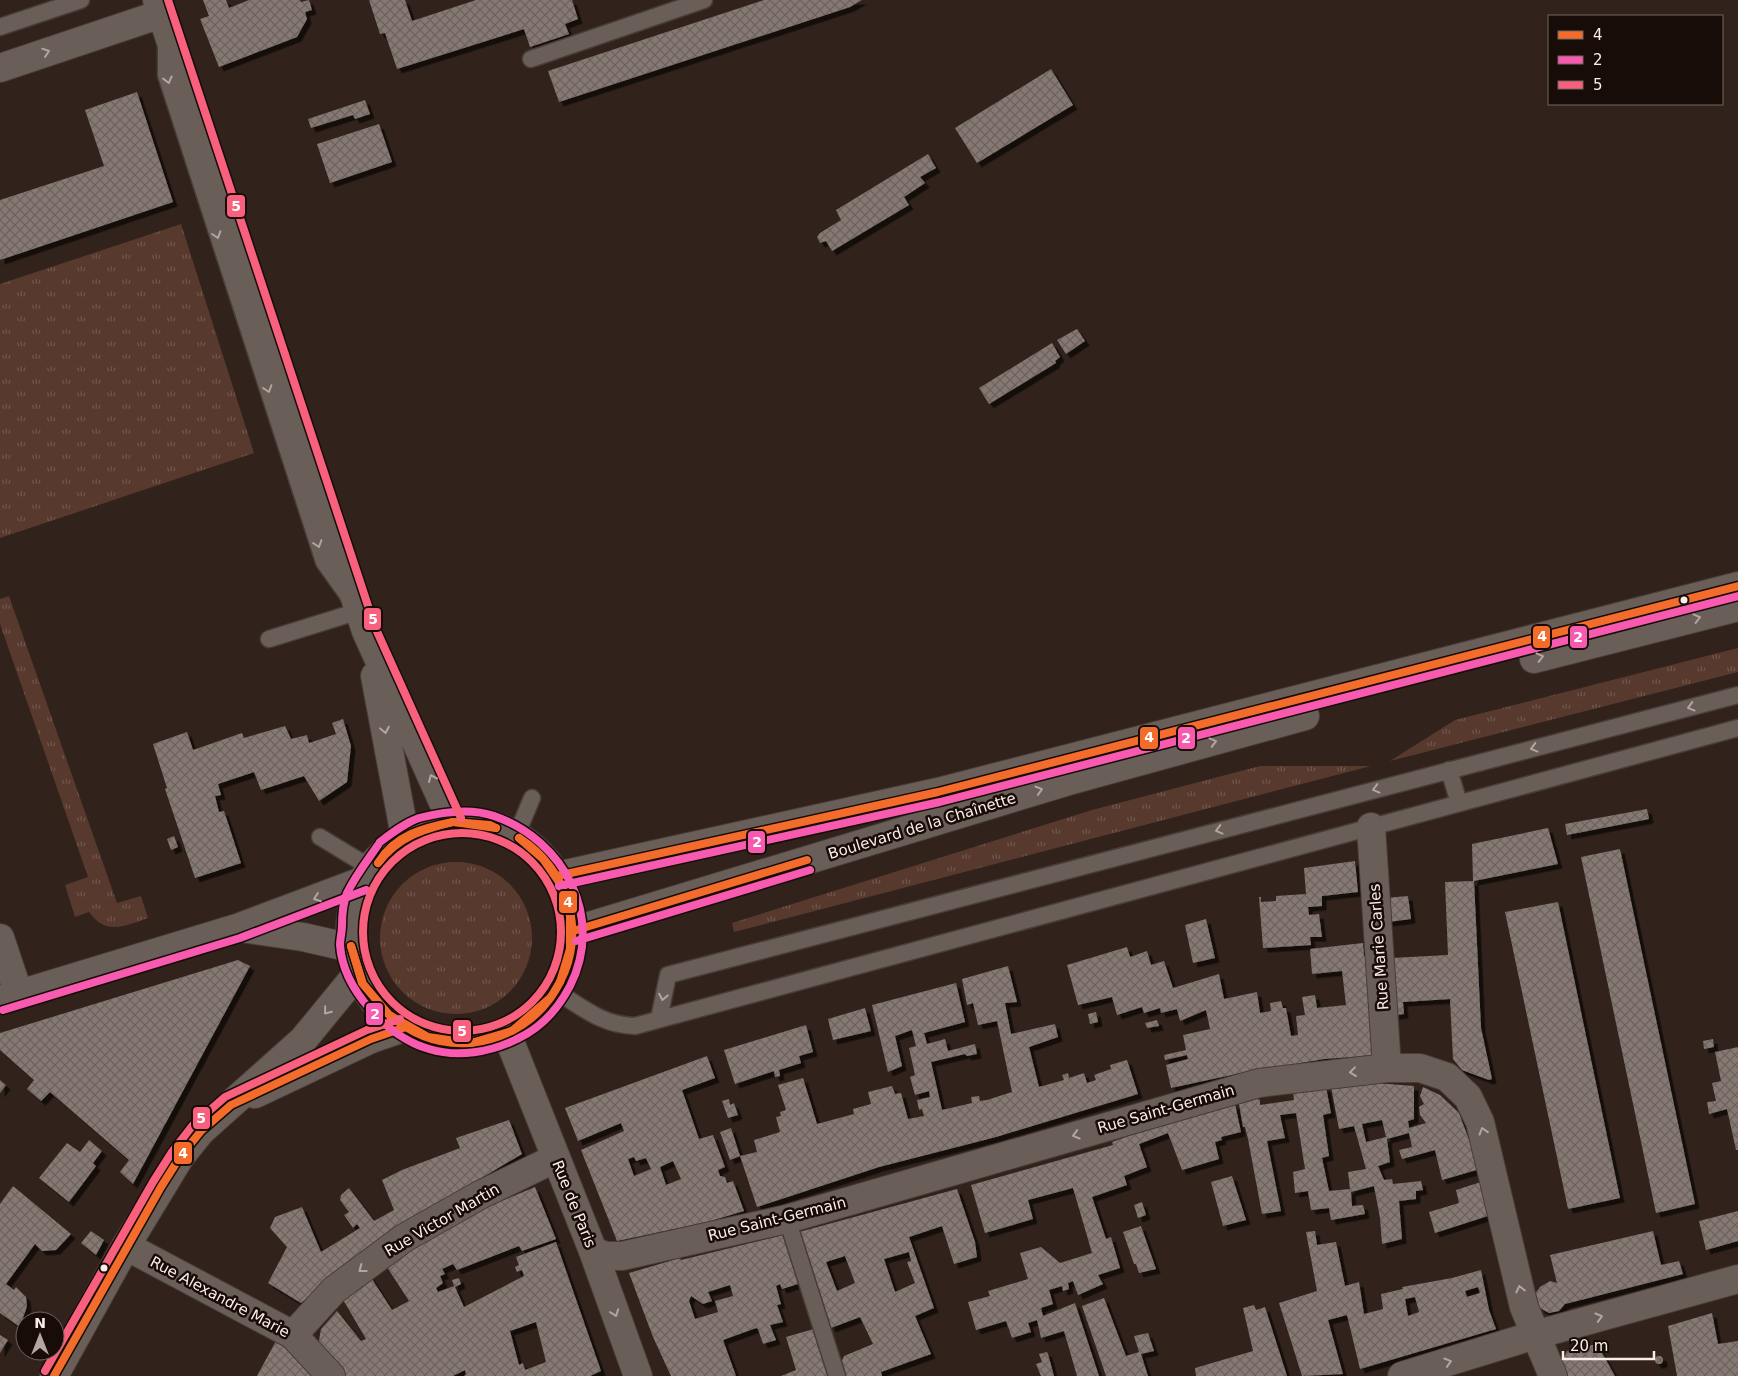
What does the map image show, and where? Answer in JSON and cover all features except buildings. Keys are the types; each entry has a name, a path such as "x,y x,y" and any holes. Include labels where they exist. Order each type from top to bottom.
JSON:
{"main road":[{"path":"0,68 161,15 363,621 452,822"},
{"path":"557,876 938,792 1738,586"},
{"name":"Boulevard de la Chaînette","path":"573,931 613,917 1100,772 1298,718 1738,607"},
{"path":"363,621 405,836"},
{"path":"452,822 488,825 516,836 532,847 557,876 571,912 573,931 571,952 556,991 532,1018 507,1034 472,1043 436,1041 403,1028 376,1004 354,961 351,914 367,874 386,850 405,836 420,829 452,822"},
{"name":"Rue Marie Carles","path":"1370,827 1387,1068"},
{"path":"0,938 10,998 237,928 367,874"},
{"path":"237,928 303,937 354,961"},
{"path":"54,1376 126,1246 180,1157 202,1131 303,1040 354,961"},
{"path":"231,1104 371,1039 403,1028"},
{"name":"Rue de Paris","path":"507,1034 593,1251 638,1376"},
{"name":"Rue Saint-Germain","path":"593,1251 606,1256 622,1256 787,1219 1258,1083 1387,1068 1420,1068 1447,1076 1468,1097 1480,1122 1524,1307 1553,1376"},
{"name":"Rue Victor Martin","path":"293,1335 334,1290 404,1238 480,1195 556,1158"},
{"name":"Rue Alexandre Marie","path":"126,1246 293,1335 331,1376"},
{"path":"604,1280 610,1268 622,1256"},
{"path":"1402,1376 1535,1335 1738,1279"}],"lane":[{"path":"0,27 81,0"},
{"path":"531,59 704,0"},
{"path":"269,639 363,621"},
{"path":"659,1019 668,975 1738,694"},
{"path":"556,991 602,1020 617,1025 635,1026 1738,728"},
{"path":"1449,770 1459,802"},
{"path":"516,836 532,798"},
{"path":"320,837 367,874"},
{"path":"787,1219 837,1376"}],"green space":[{"path":"181,224 254,453 0,538 0,284"},
{"path":"9,596 117,903 141,896 148,918 124,926 109,927 95,919 89,912 75,917 65,885 88,877 0,624 0,599"},
{"path":"1738,648 1738,672 1390,761 1455,720"},
{"path":"1260,766 1371,766 734,932 732,923 1092,810"},
{"path":"456,862 471,863 485,868 510,884 526,909 531,923 531,953 526,967 510,992 485,1008 471,1013 456,1014 441,1013 427,1008 402,992 386,967 381,953 380,938 381,923 386,909 402,884 427,868 441,863"}],"transit line":[{"name":"5","path":"168,0 375,627 461,818"},
{"name":"4","path":"557,876 938,792 1738,586"},
{"name":"2","path":"559,886 940,802 1738,596"},
{"name":"2","path":"378,845 347,893 343,909 340,943 343,962 349,978 358,994 370,1009 398,1034 413,1043 440,1052 451,1053 474,1052 507,1044 526,1035 548,1017 570,986 580,960 583,934 580,908 571,884 558,862 540,843 519,827 494,816 476,812 437,814 419,818 404,825 380,842"},
{"name":"4","path":"378,863 385,853 401,839 421,830 453,822"},
{"name":"4","path":"378,863 394,846 412,835 453,822"},
{"name":"4","path":"454,822 496,828"},
{"name":"4","path":"454,822 490,825 496,828"},
{"name":"5","path":"452,833 472,833 500,840 525,855 539,869 554,894 561,922 561,932 561,942 554,970 539,995 525,1009 500,1024 491,1027 472,1031 452,1031 424,1024 399,1009 385,995 370,970 367,961 363,942 363,922 370,894 385,869 399,855 424,840 433,837 452,833"},
{"name":"4","path":"519,838 536,851 550,866 561,884 568,902 572,922 572,942 568,962 560,982"},
{"name":"4","path":"519,838 543,859 561,885 570,916 570,949 560,982"},
{"name":"4","path":"573,931 807,860"},
{"name":"2","path":"576,941 810,870"},
{"name":"2","path":"3,1010 240,938 366,890"},
{"name":"4","path":"351,946 363,984 390,1016"},
{"name":"4","path":"351,946 362,983 390,1016"},
{"name":"4","path":"471,1043 512,1031 551,997 560,982"},
{"name":"4","path":"471,1043 499,1036 523,1024 544,1006 560,982"},
{"name":"4","path":"391,1016 428,1037 469,1043"},
{"name":"4","path":"391,1016 409,1029 427,1038 437,1041 469,1043"},
{"name":"5","path":"45,1371 153,1182 172,1152 193,1125 225,1097 367,1030 400,1019"},
{"name":"4","path":"54,1376 161,1187 180,1157 201,1131 231,1105 371,1039 403,1028"}]}
